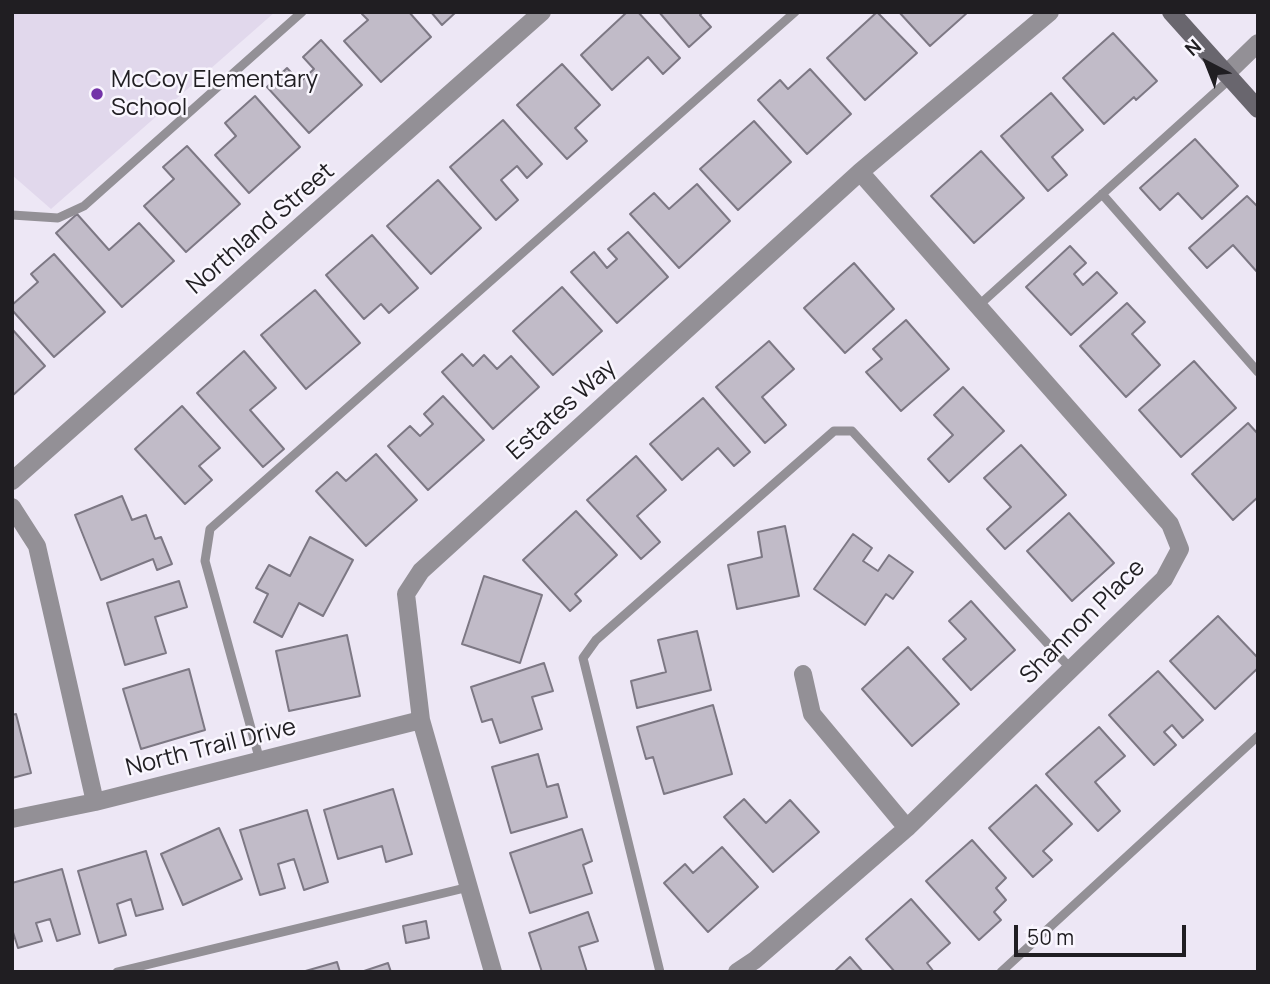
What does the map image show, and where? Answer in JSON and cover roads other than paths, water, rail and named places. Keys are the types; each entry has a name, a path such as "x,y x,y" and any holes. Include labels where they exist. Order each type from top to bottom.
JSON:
{"street":[{"name":"Northland Street","path":"12,481 542,12"},
{"name":"Estates Way","path":"493,972 421,720 406,594 421,571 860,172 1050,12"},
{"path":"1171,12 1258,109"},
{"path":"1228,76 1258,43"},
{"name":"Shannon Place","path":"737,972 755,960 907,828 1164,579 1180,549 1170,524 860,172"},
{"path":"12,507 37,546 95,802"},
{"path":"803,674 812,714 907,828"},
{"name":"North Trail Drive","path":"12,818 95,802 421,720"}],"lane":[{"path":"12,215 58,218 84,206 302,12"},
{"path":"260,761 205,561 209,529 795,12"},
{"path":"978,306 1228,76"},
{"path":"1102,194 1258,372"},
{"path":"660,972 583,658 596,639 834,432 852,431 1071,669"},
{"path":"1001,972 1258,736"},
{"path":"117,972 468,887"}],"place":[{"name":"McCoy Elementary School","path":"97,94"}]}
